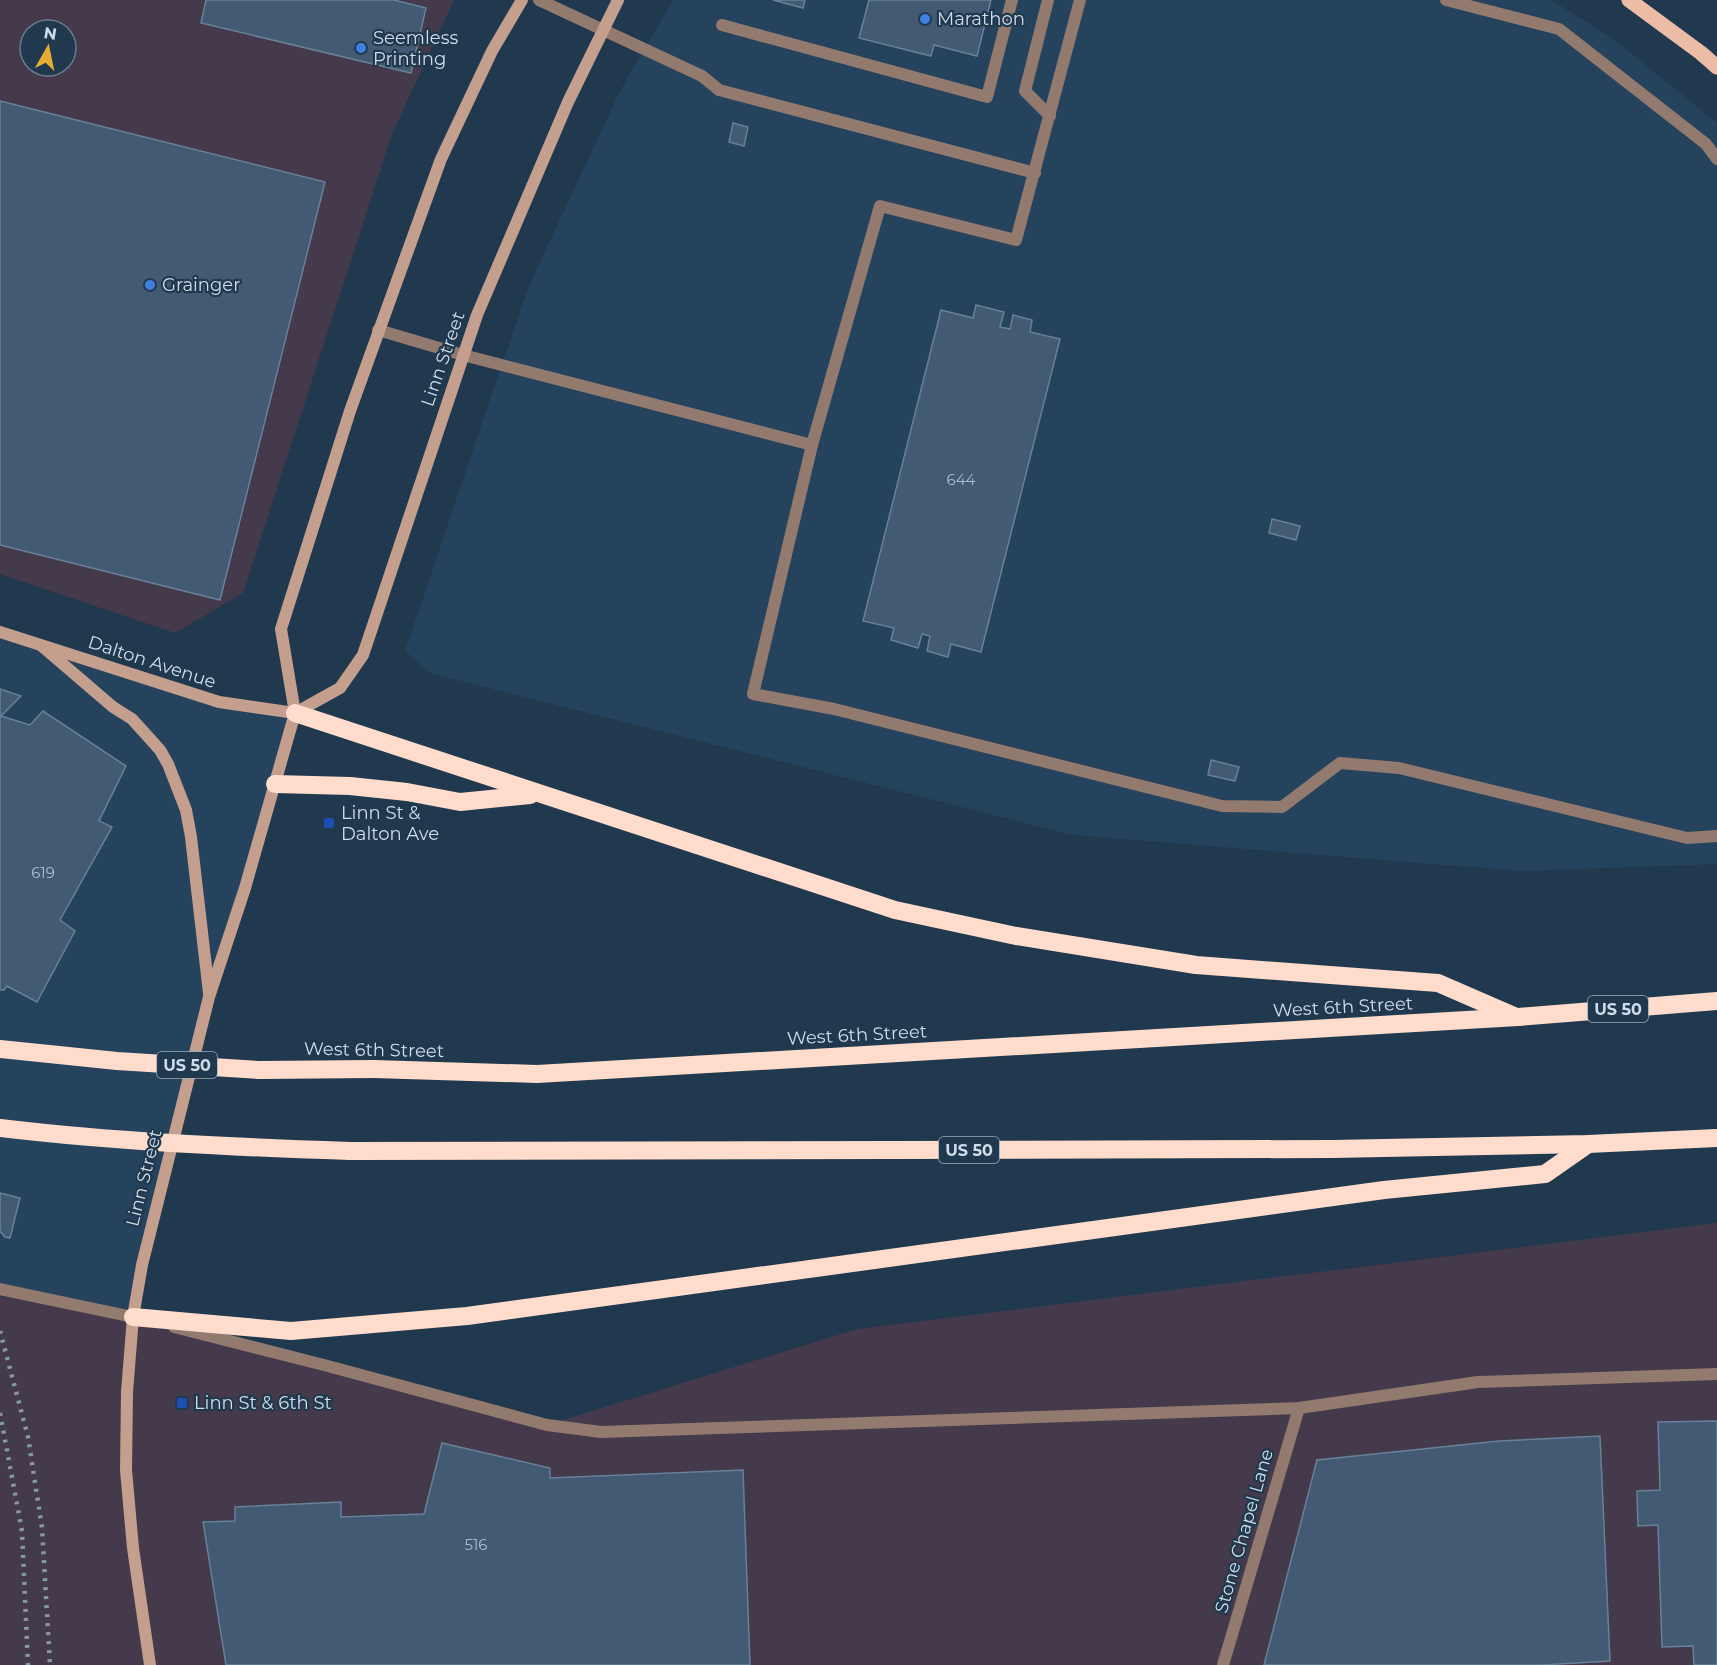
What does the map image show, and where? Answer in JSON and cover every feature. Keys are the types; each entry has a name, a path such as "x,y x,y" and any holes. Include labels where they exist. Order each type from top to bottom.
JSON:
{"highway":[{"path":"296,713 895,910 1016,936 1196,965 1438,983 1518,1017"},
{"path":"275,784 362,787 407,792 460,802 538,794"},
{"name":"West 6th Street","path":"0,1049 117,1061 259,1070 374,1069 537,1074 1518,1017 1717,1001"},
{"name":"US 50","path":"0,1128 76,1137 208,1146 350,1151 1332,1149 1588,1144 1717,1138"},
{"path":"133,1317 291,1331 467,1316 1384,1190 1545,1174 1588,1144"}],"main road":[{"name":"Linn Street","path":"150,1665 133,1548 126,1470 127,1392 133,1317 142,1265 209,997 245,888 296,713 281,629 350,411 441,159 492,51 522,0"},
{"name":"Linn Street","path":"296,713 340,688 363,654 477,315 567,102 618,0"},
{"path":"1629,0 1717,67"},
{"name":"Dalton Avenue","path":"0,632 219,702 296,713"},
{"path":"43,647 113,707 132,719 160,750 168,764 186,810 191,837 209,997"}],"street":[{"path":"539,0 702,76 719,90 1035,173"},
{"path":"722,25 987,97 1012,0"},
{"path":"1048,0 1025,91 1050,116"},
{"path":"1080,0 1016,240 880,206 812,445 753,694 834,709 1222,806 1282,807 1340,763 1399,768 1687,838 1717,836"},
{"path":"1446,0 1559,29 1706,144 1717,159"},
{"path":"378,330 463,356 812,445"},
{"path":"0,1289 133,1317 547,1425 601,1432 1299,1408 1478,1382 1717,1374"},
{"name":"Stone Chapel Lane","path":"1223,1665 1299,1408"}],"shaded area":[{"path":"0,0 454,0 392,134 243,593 175,633 0,574"},
{"path":"673,0 1551,0 1611,37 1717,123 1717,864 1521,871 1072,835 430,673 405,651 528,288 620,91"},
{"path":"0,632 218,702 295,713 209,997 133,1317 0,1296"},
{"path":"1717,1223 1717,1665 0,1665 0,1296 133,1317 547,1425 857,1329"}],"building":[{"name":"Seemless Printing","path":"206,0 394,0 426,8 411,73 201,23"},
{"path":"773,0 805,0 803,8"},
{"name":"Marathon","path":"869,0 991,0 977,56 934,45 931,56 859,38"},
{"name":"Grainger","path":"0,101 325,182 220,600 0,545"},
{"path":"733,123 748,127 744,146 729,142"},
{"path":"976,305 1004,312 1000,327 1010,329 1013,315 1032,320 1030,332 1060,339 981,652 951,644 948,657 927,651 930,636 922,634 918,648 891,640 894,628 863,621 941,310 973,318"},
{"path":"1272,519 1300,526 1296,540 1269,533"},
{"path":"0,689 21,696 1,716 30,725 43,711 126,766 99,821 112,827 60,920 75,931 37,1002 7,986 4,990 0,990"},
{"path":"1211,760 1239,767 1235,781 1208,775"},
{"path":"0,1193 20,1198 10,1238 5,1237 0,1231"},
{"path":"1717,1421 1717,1665 1694,1665 1693,1646 1662,1647 1658,1525 1638,1526 1637,1491 1660,1490 1658,1422"},
{"path":"1600,1436 1610,1661 1542,1665 1264,1665 1317,1460 1499,1441"},
{"path":"442,1443 550,1468 550,1478 743,1470 750,1665 226,1665 203,1522 235,1521 235,1507 341,1502 341,1517 424,1514"}],"railway":[{"path":"0,1331 28,1437 42,1528 50,1665"},
{"path":"0,1413 22,1531 28,1665"}],"place":[{"name":"Marathon","path":"925,19"},
{"name":"Seemless Printing","path":"361,48"},
{"name":"Grainger","path":"150,285"},
{"name":"Linn St & Dalton Ave","path":"329,823"},
{"name":"Linn St & 6th St","path":"182,1403"}]}
